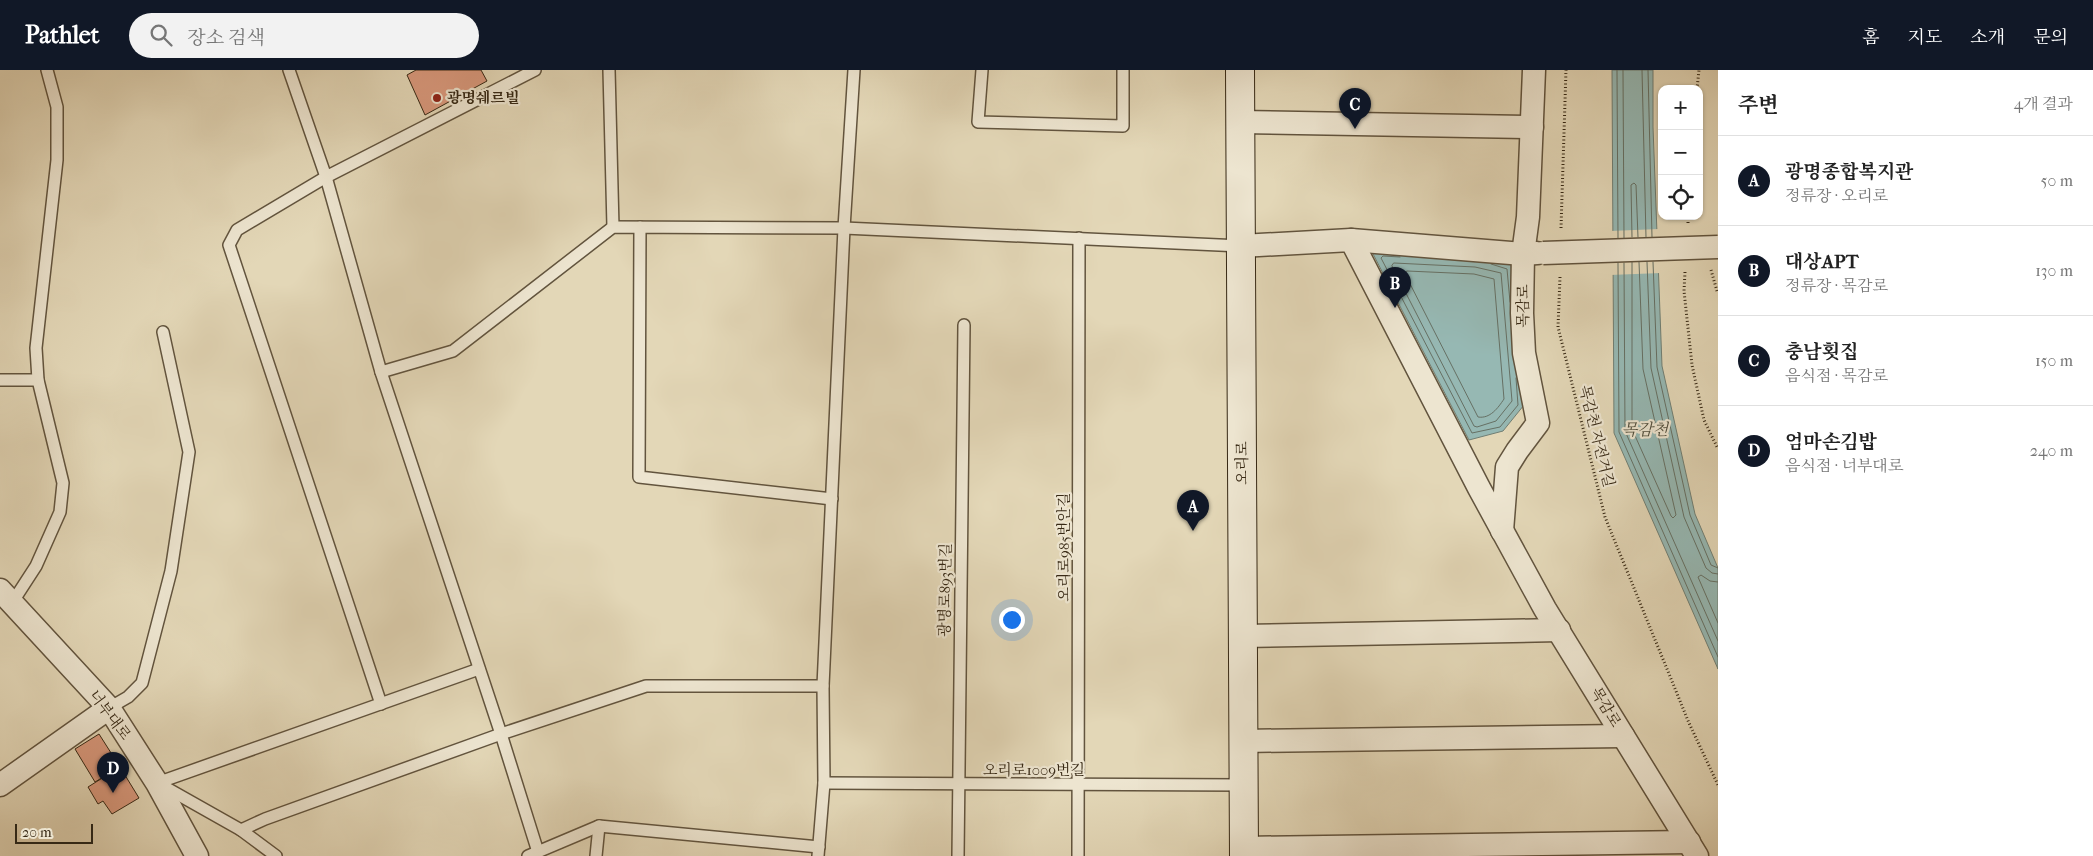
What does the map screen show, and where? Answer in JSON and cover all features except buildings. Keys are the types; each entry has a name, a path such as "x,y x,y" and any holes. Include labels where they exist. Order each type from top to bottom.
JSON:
{"main road":[{"name":"오리로","path":"1240,70 1244,852"}],"street":[{"name":"목감로","path":"1502,531 1508,467 1516,451 1538,423 1524,353 1533,254 1528,217 1534,70"},
{"path":"1240,122 1532,127"},
{"path":"1241,246 1351,240 1533,254 1718,248"},
{"name":"목감로","path":"1351,240 1502,531 1545,609 1560,630 1693,849"},
{"name":"너부대로","path":"6,596 109,708 157,783 198,856"},
{"path":"1243,636 1560,630"},
{"path":"0,785 109,708"},
{"path":"1243,740 1623,736"},
{"path":"1244,852 1693,849"}],"lane":[{"path":"6,596 36,566 60,512 62,483 38,380 36,348 57,160 57,107 47,70"},
{"path":"290,70 326,177 381,372 501,734 533,854 599,826 819,852 824,783 823,686 844,228 854,70"},
{"path":"381,704 229,245 238,230 326,177 535,70"},
{"path":"609,70 613,227"},
{"path":"982,70 978,122 1123,126 1124,70"},
{"path":"381,372 453,351 613,227 844,228 1241,246"},
{"path":"640,227 639,477 832,499"},
{"name":"오리로985번안길","path":"1078,856 1079,238"},
{"name":"광명로893번길","path":"958,856 964,324"},
{"path":"109,708 128,697 142,683 171,570 189,452 163,332"},
{"path":"0,380 38,380"},
{"path":"157,783 479,669"},
{"path":"241,830 274,816 501,734 646,686 823,686"},
{"path":"157,783 241,830 276,856"},
{"name":"오리로1009번길","path":"824,783 1243,785"},
{"path":"596,856 599,826"}],"path":[{"path":"1561,231 1566,70"},
{"path":"1697,85 1699,70"},
{"path":"1688,220 1688,225"},
{"name":"목감천 자전거길","path":"1560,269 1558,327 1605,517 1688,723 1718,785"},
{"path":"1685,270 1684,291 1692,365 1704,420 1718,449"},
{"path":"1711,270 1717,291"}],"water":[{"name":"목감천","path":"1612,70 1653,70 1653,127 1662,366 1695,514 1718,568 1718,669 1614,433"},
{"path":"1371,250 1511,264 1524,405 1503,431 1469,440"}],"pier":[{"path":"1659,229 1661,273 1610,275 1610,231"}],"place":[{"name":"광명쉐르빌","path":"437,98"},
{"name":"충남횟집","path":"1355,129"},
{"name":"대상APT","path":"1395,308"},
{"name":"광명종합복지관","path":"1193,531"},
{"name":"엄마손김밥","path":"113,793"}]}
